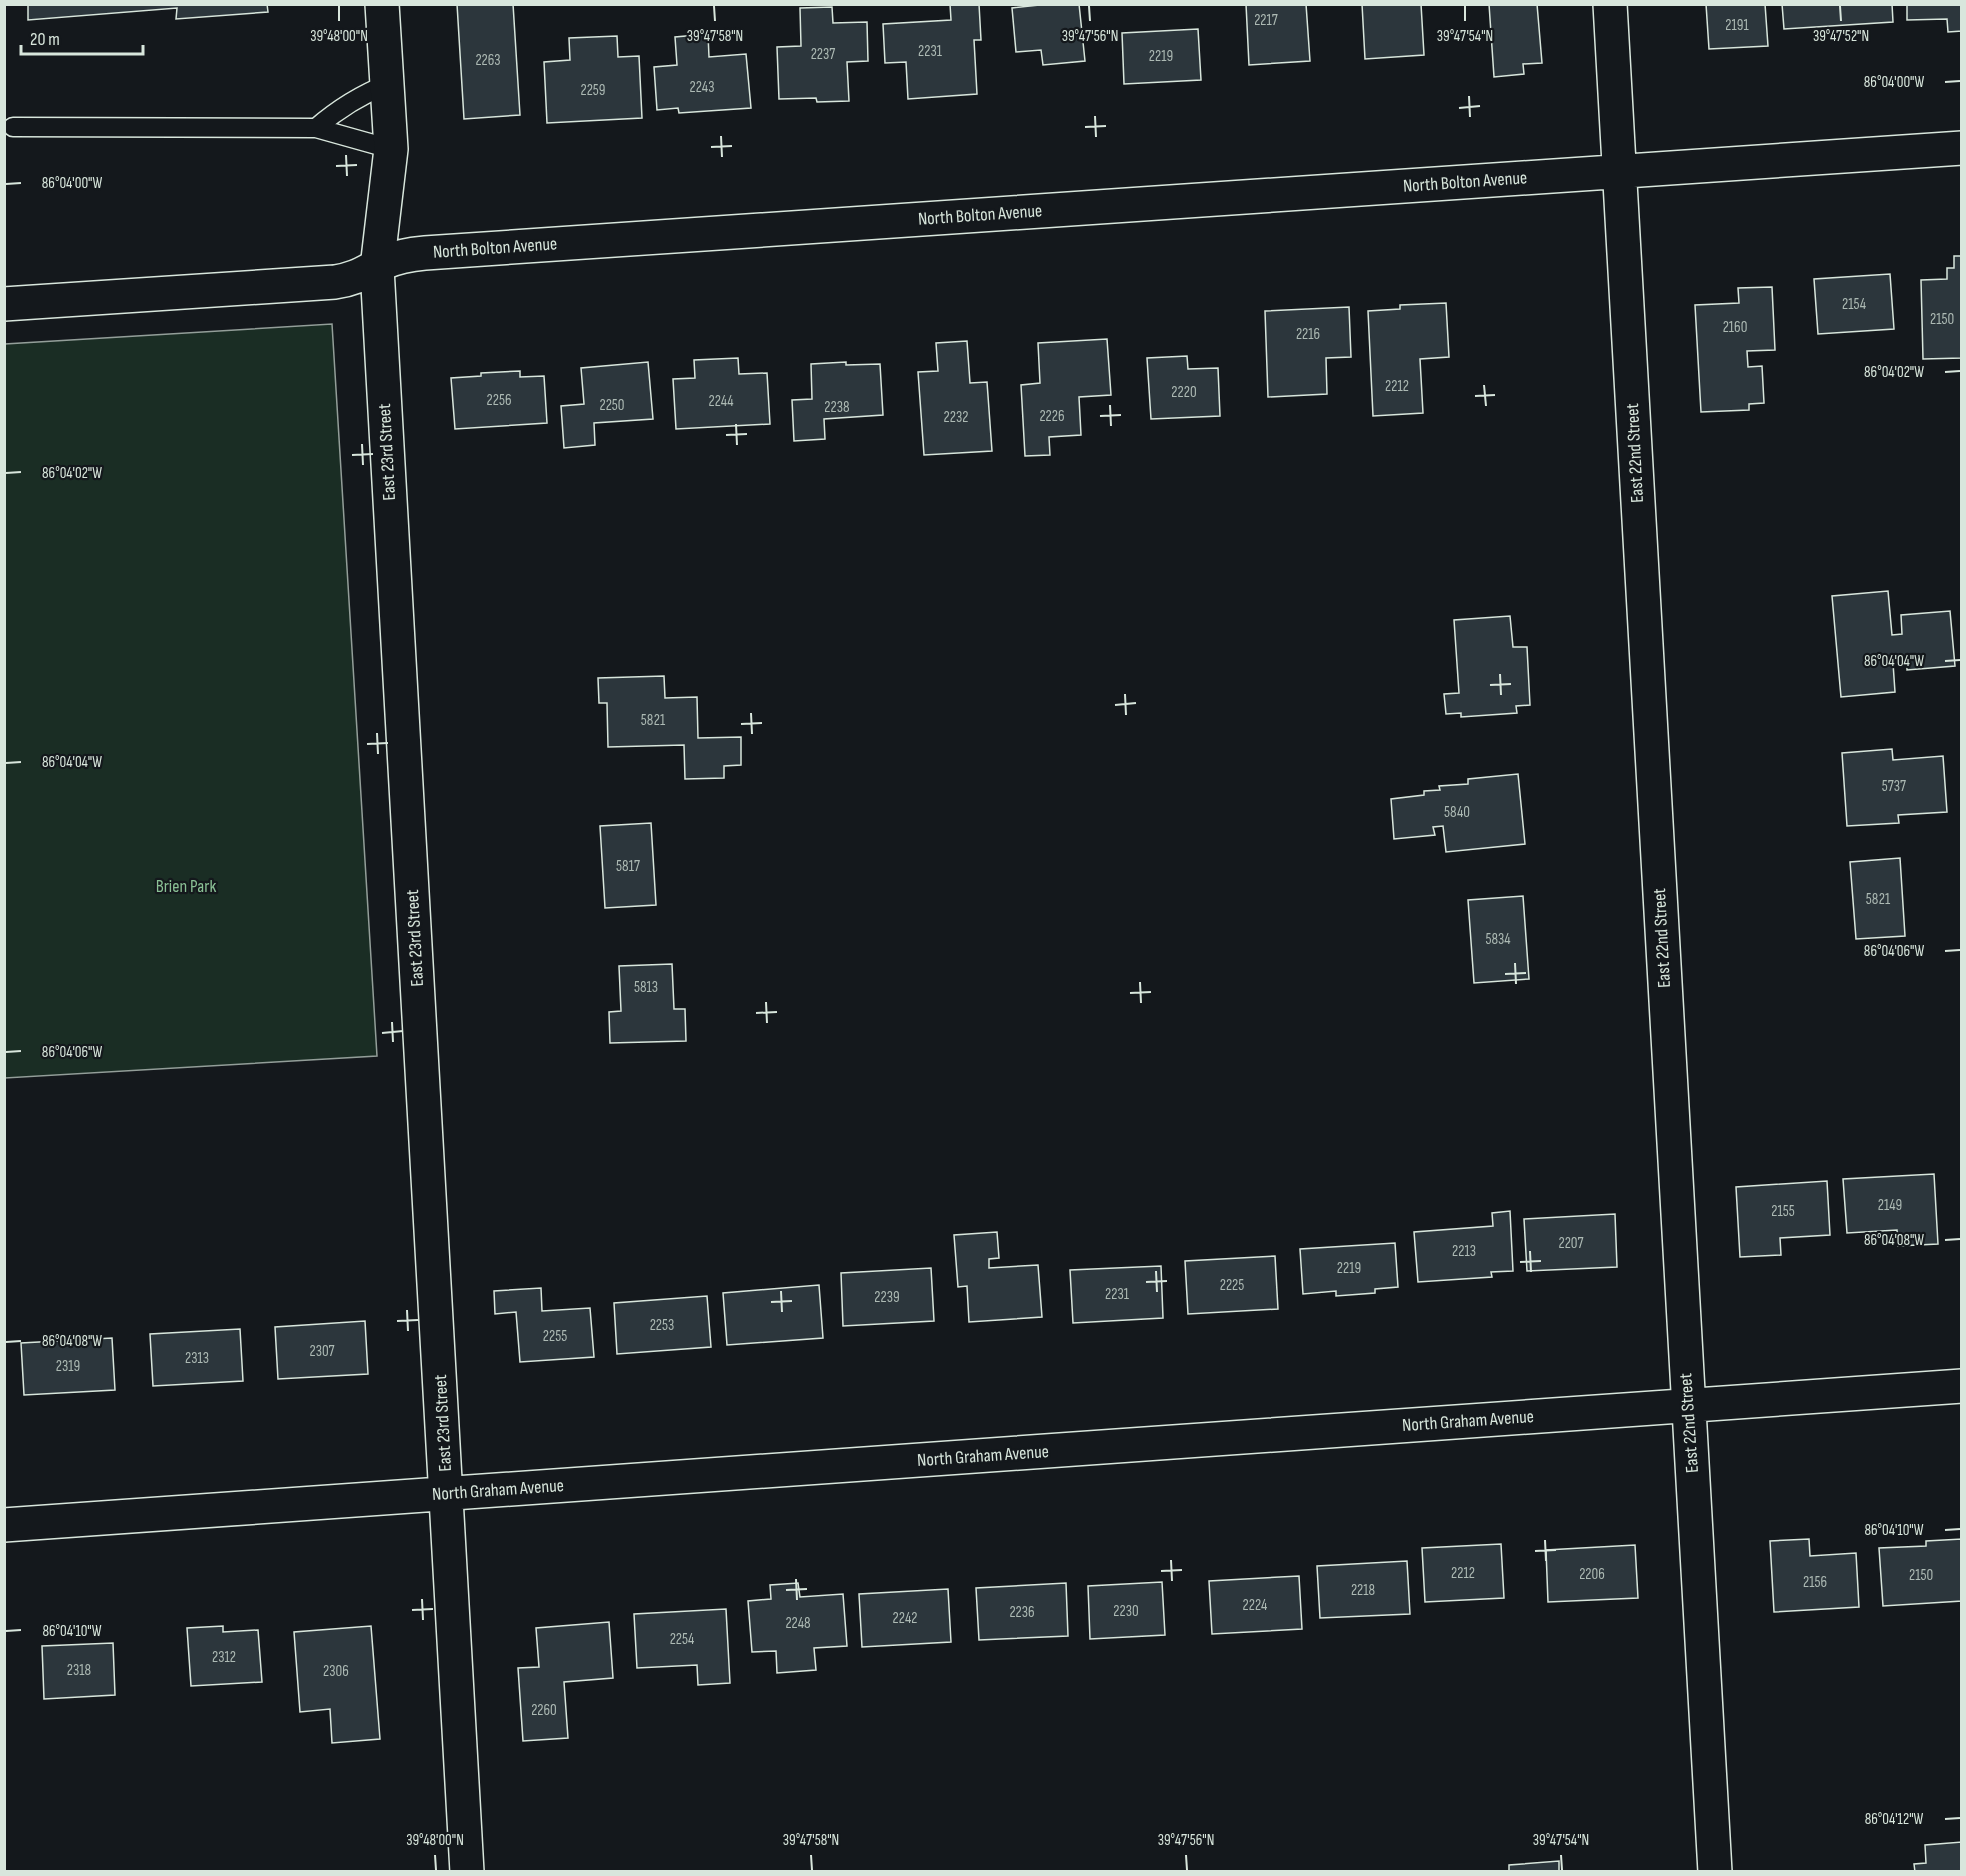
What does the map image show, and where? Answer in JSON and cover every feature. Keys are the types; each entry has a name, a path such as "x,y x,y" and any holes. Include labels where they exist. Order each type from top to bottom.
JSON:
{"street":[{"name":"East 23rd Street","path":"382,4 391,149 377,268 467,1872"},
{"name":"East 22nd Street","path":"1611,4 1715,1872"},
{"name":"North Bolton Avenue","path":"4,304 335,282 357,276 388,261 425,253 1962,148"},
{"name":"North Graham Avenue","path":"4,1525 1962,1386"}],"lane":[{"path":"316,128 335,111 362,95 388,84"},
{"path":"13,127 316,128 391,149"}],"green space":[{"name":"Brien Park","path":"332,324 377,1056 5,1078 5,344"}],"building":[{"path":"28,4 267,4 268,12 176,19 177,8 28,20"},
{"path":"457,4 513,4 520,115 464,119"},
{"path":"950,4 979,4 981,40 974,40 977,94 908,99 906,62 885,63 883,24 951,20"},
{"path":"1079,4 1085,61 1043,65 1041,50 1016,52 1012,8"},
{"path":"1246,4 1306,4 1310,61 1249,65"},
{"path":"1362,4 1421,4 1424,55 1365,59"},
{"path":"1489,4 1537,4 1542,63 1523,64 1524,74 1494,77"},
{"path":"1706,4 1765,4 1768,46 1709,49"},
{"path":"1782,4 1892,4 1893,22 1784,29"},
{"path":"1907,4 1962,4 1962,31 1948,32 1947,19 1907,20"},
{"path":"832,7 833,23 867,22 868,61 847,62 849,101 817,102 816,98 779,99 777,47 801,46 800,8"},
{"path":"1198,29 1201,80 1124,84 1122,33"},
{"path":"708,34 709,57 746,54 751,108 679,113 678,108 657,110 654,67 677,65 675,37"},
{"path":"617,36 618,57 639,56 642,118 547,123 544,62 570,60 569,38"},
{"path":"1954,256 1962,256 1962,358 1923,359 1921,280 1947,279 1947,268 1954,268"},
{"path":"1890,274 1894,329 1818,334 1814,279"},
{"path":"1772,287 1775,350 1747,351 1748,367 1762,366 1764,403 1749,404 1749,410 1701,412 1695,305 1739,303 1738,288"},
{"path":"1446,303 1449,357 1420,359 1423,413 1373,416 1368,311 1400,309 1400,305"},
{"path":"1349,307 1351,357 1326,358 1327,394 1268,397 1265,311"},
{"path":"1107,339 1111,395 1079,397 1081,435 1049,437 1050,455 1025,456 1021,385 1040,383 1038,343"},
{"path":"967,341 970,383 987,382 992,451 924,455 918,372 938,371 936,343"},
{"path":"1187,356 1188,369 1218,368 1220,416 1151,419 1147,358"},
{"path":"738,358 739,374 767,373 770,424 676,429 673,379 695,378 694,360"},
{"path":"648,362 653,419 594,423 595,445 564,448 561,406 584,404 581,368"},
{"path":"846,362 846,365 880,364 883,415 824,419 825,439 794,441 792,400 812,399 811,364"},
{"path":"520,371 520,377 544,376 547,423 455,429 451,378 481,376 481,373"},
{"path":"1888,591 1892,635 1902,634 1901,615 1950,611 1955,666 1907,670 1907,663 1893,663 1895,692 1841,697 1832,596"},
{"path":"1510,616 1513,647 1527,647 1530,705 1516,706 1517,713 1461,717 1461,713 1446,714 1444,694 1459,693 1454,620"},
{"path":"664,676 665,698 697,697 698,738 741,737 741,765 724,766 724,778 685,779 684,745 608,747 607,703 599,703 598,678"},
{"path":"1892,749 1893,760 1943,756 1947,812 1898,815 1899,823 1847,826 1842,753"},
{"path":"1518,774 1525,844 1446,852 1443,826 1433,827 1435,835 1394,839 1391,799 1424,795 1424,791 1440,790 1439,786 1468,784 1468,779"},
{"path":"651,823 656,905 605,908 600,826"},
{"path":"1900,858 1905,936 1856,939 1850,862"},
{"path":"1523,896 1529,979 1474,983 1468,900"},
{"path":"672,964 674,1009 685,1009 686,1041 610,1043 609,1012 621,1011 619,966"},
{"path":"1934,1174 1938,1244 1898,1246 1897,1230 1847,1233 1843,1179"},
{"path":"1827,1181 1830,1235 1780,1238 1781,1255 1740,1257 1736,1187"},
{"path":"1510,1211 1513,1271 1491,1272 1492,1277 1418,1282 1414,1232 1493,1226 1492,1213"},
{"path":"1615,1214 1617,1267 1527,1271 1524,1219"},
{"path":"997,1232 999,1258 989,1259 989,1268 1038,1265 1042,1317 969,1322 967,1286 958,1287 954,1235"},
{"path":"1395,1243 1398,1287 1375,1289 1375,1293 1336,1296 1336,1291 1303,1294 1300,1249"},
{"path":"1275,1256 1278,1309 1188,1314 1185,1261"},
{"path":"1161,1266 1163,1318 1073,1323 1070,1270"},
{"path":"931,1268 934,1321 843,1326 841,1273"},
{"path":"819,1285 823,1338 727,1345 723,1293"},
{"path":"541,1288 542,1311 590,1308 594,1357 520,1362 516,1312 495,1314 494,1291"},
{"path":"707,1296 711,1347 617,1354 614,1303"},
{"path":"365,1321 368,1374 278,1379 275,1327"},
{"path":"240,1329 243,1381 153,1386 150,1334"},
{"path":"112,1338 115,1390 24,1395 21,1343"},
{"path":"1809,1539 1810,1556 1856,1553 1859,1607 1774,1612 1770,1541"},
{"path":"1962,1539 1962,1601 1883,1606 1879,1548 1926,1546 1926,1541"},
{"path":"1501,1544 1504,1598 1425,1602 1422,1548"},
{"path":"1635,1545 1638,1598 1548,1602 1546,1550"},
{"path":"1407,1561 1410,1614 1320,1618 1317,1566"},
{"path":"1299,1576 1302,1629 1212,1634 1209,1581"},
{"path":"1162,1582 1165,1635 1090,1639 1088,1586"},
{"path":"798,1583 800,1597 843,1594 847,1646 814,1648 816,1670 777,1673 776,1651 752,1652 748,1601 771,1599 770,1585"},
{"path":"1066,1583 1068,1636 979,1640 976,1588"},
{"path":"948,1589 951,1642 862,1647 859,1594"},
{"path":"726,1609 730,1683 698,1685 697,1665 637,1668 634,1614"},
{"path":"609,1622 613,1678 564,1682 568,1738 523,1741 518,1668 539,1667 536,1628"},
{"path":"223,1626 223,1632 258,1630 262,1682 191,1686 187,1628"},
{"path":"371,1626 380,1739 332,1743 330,1709 300,1712 294,1632"},
{"path":"113,1643 115,1695 44,1699 42,1646"},
{"path":"1962,1842 1962,1872 1915,1872 1914,1864 1926,1863 1925,1845"},
{"path":"1559,1861 1559,1872 1509,1872 1509,1865"}]}
